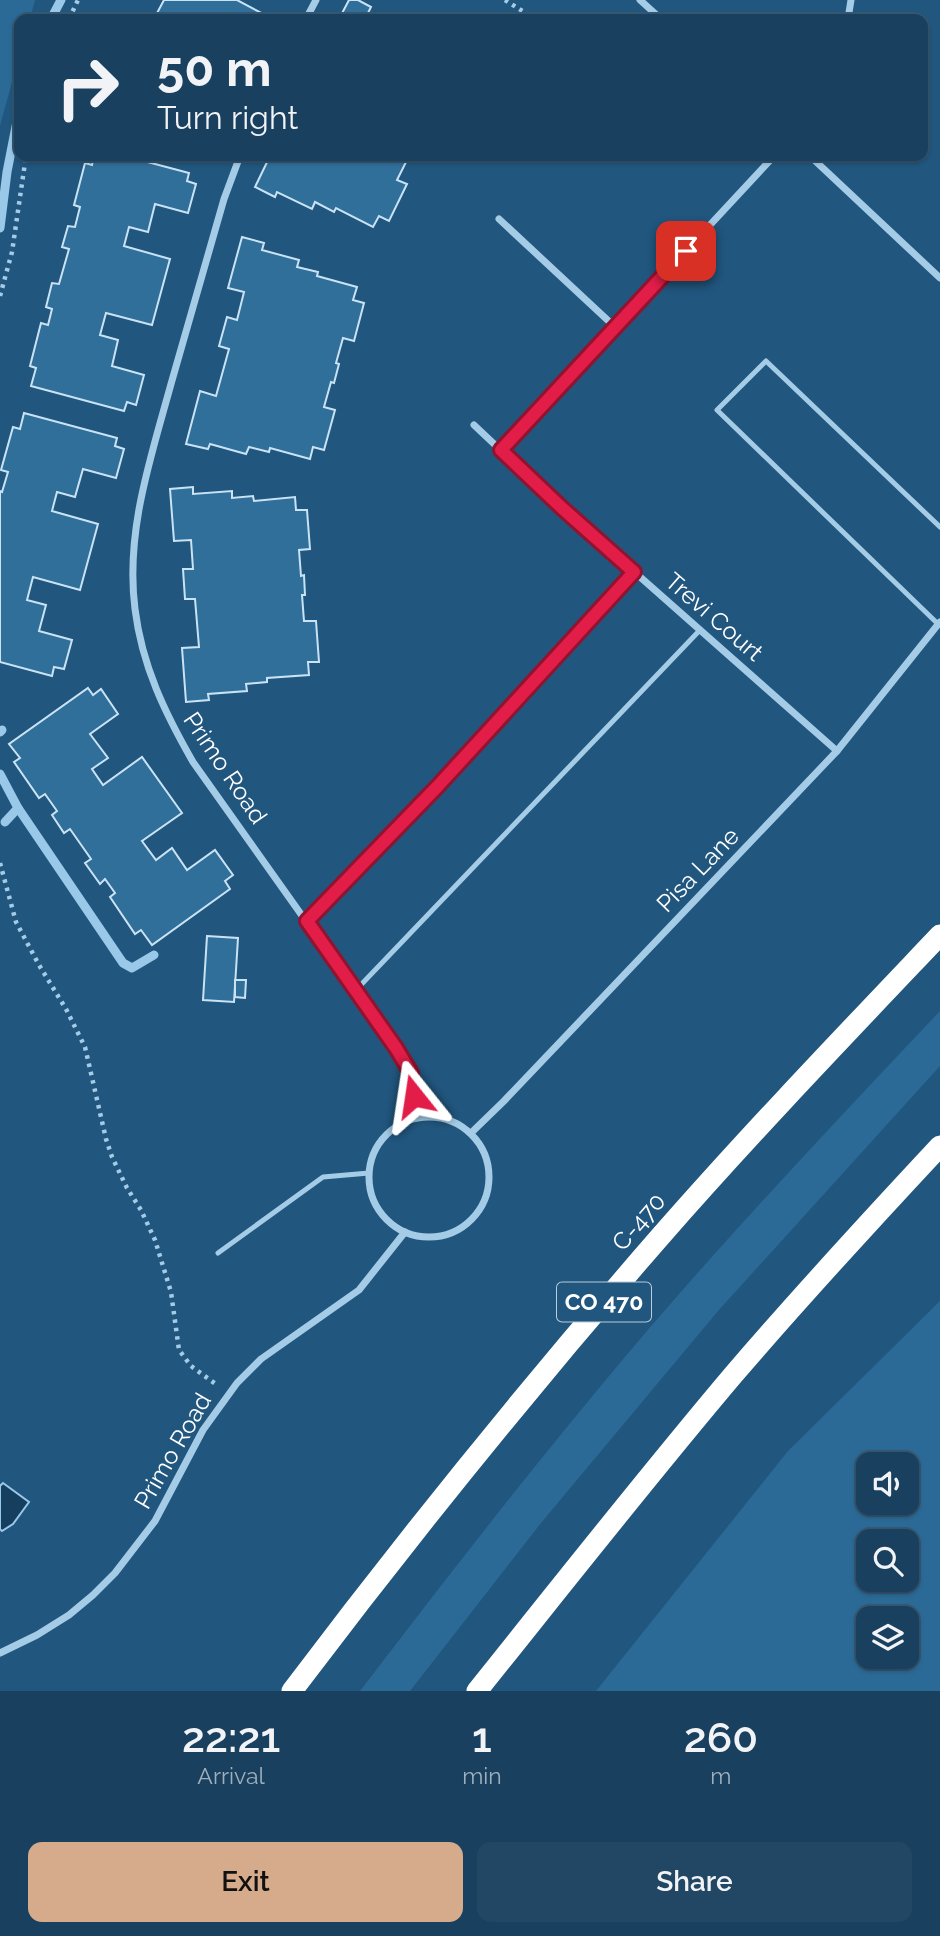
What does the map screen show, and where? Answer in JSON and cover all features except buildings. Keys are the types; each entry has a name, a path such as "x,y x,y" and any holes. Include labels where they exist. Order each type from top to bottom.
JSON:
{"highway":[{"name":"C-470","path":"292,1691 464,1471 586,1323 778,1106 940,935"},
{"path":"477,1691 734,1374 940,1146"}],"street":[{"path":"640,0 656,14"},
{"name":"Primo Road","path":"238,161 224,199 147,469 134,540 134,607 155,690 173,728 193,762 396,1048 411,1073 417,1118"},
{"path":"501,450 769,161"},
{"path":"815,161 940,278"},
{"path":"499,219 615,327"},
{"name":"Trevi Court","path":"474,425 562,508 837,751"},
{"name":"Pisa Lane","path":"471,1133 837,751 939,623"},
{"path":"417,1118 445,1120 471,1133 482,1148 489,1167 489,1186 483,1205 470,1222 453,1233 433,1238 412,1236 394,1227 380,1212 371,1193 369,1173 374,1154 384,1138 399,1125 417,1118"},
{"name":"Primo Road","path":"0,1653 37,1635 68,1615 115,1573 155,1521 212,1414 237,1383 261,1359 359,1290 405,1232"}],"lane":[{"path":"939,623 717,410 766,362 940,527"},
{"path":"307,921 437,787 634,572"},
{"path":"356,990 700,630"},
{"path":"218,1253 323,1177 369,1173"}],"path":[{"path":"505,0 527,14"},
{"path":"0,296 12,252 25,161"},
{"path":"0,863 16,922 85,1047 112,1157 155,1240 171,1292 179,1350 191,1366 205,1376"}],"shaded area":[{"path":"0,0 35,0 31,14 14,14 14,74 0,126"},
{"path":"940,1011 940,1066 718,1311 541,1523 410,1691 360,1691 508,1500 640,1339 766,1196"},
{"path":"940,1301 940,1691 596,1691 788,1451"},
{"path":"3,1483 29,1502 13,1524 2,1531 0,1486"}],"waterway":[{"path":"54,14 61,0"},
{"path":"0,228 14,136"},
{"path":"0,774 18,808 123,963 132,968 154,955"},
{"path":"5,822 18,808"}],"route":[{"path":"414,1096 411,1073 396,1048 307,921 437,787 634,572 501,450 686,251"}]}
